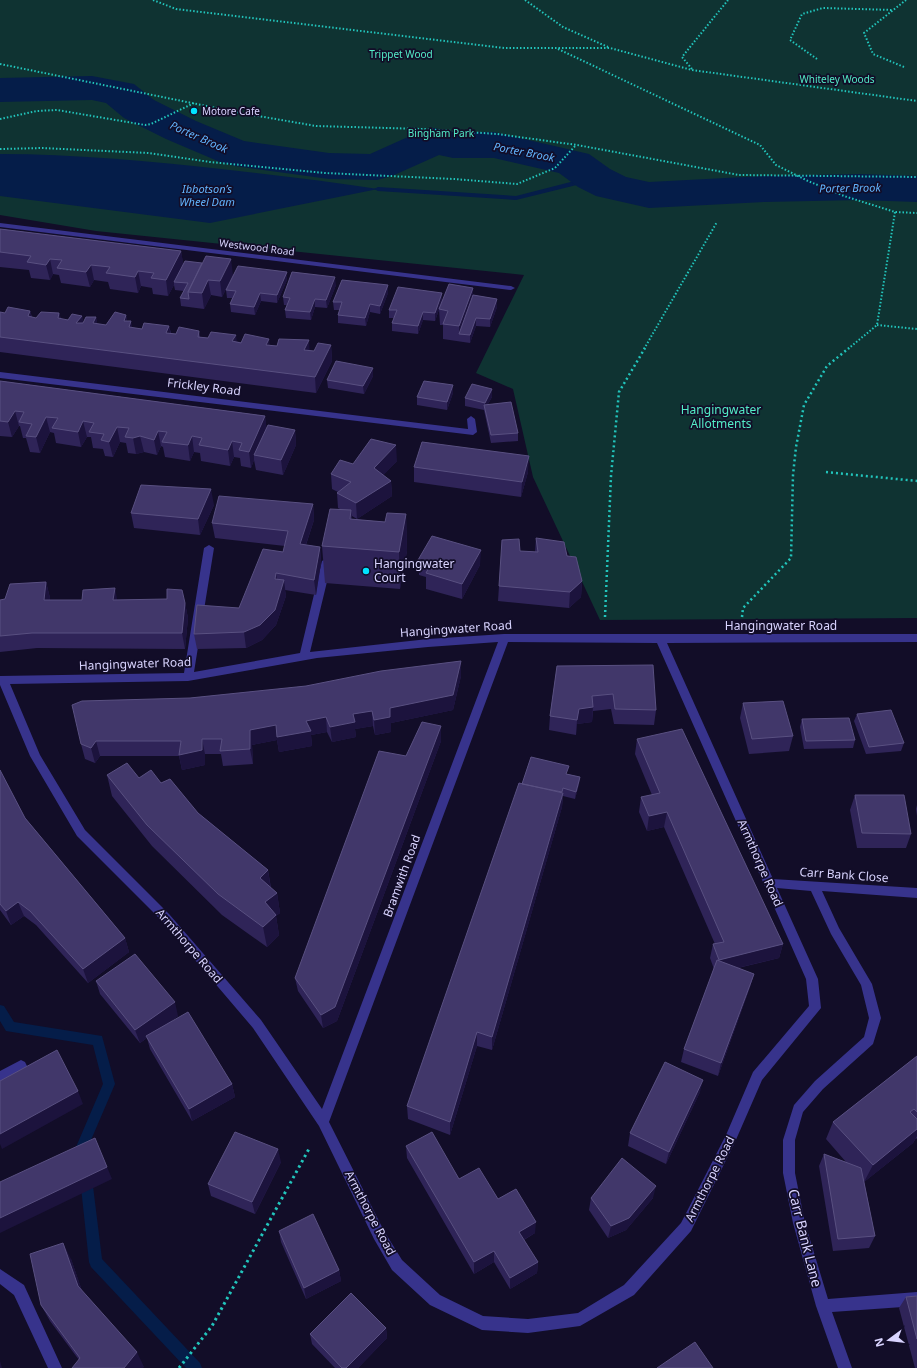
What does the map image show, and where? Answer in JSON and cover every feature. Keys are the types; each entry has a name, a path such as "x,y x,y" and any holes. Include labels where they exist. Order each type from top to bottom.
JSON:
{"street":[{"name":"Westwood Road","path":"0,224 511,288"},
{"name":"Frickley Road","path":"0,375 473,432 471,419"},
{"path":"188,677 209,548"},
{"path":"304,656 329,553"},
{"name":"Hangingwater Road","path":"2,680 188,677 304,656 428,643 504,638 917,638"},
{"name":"Bramwith Road","path":"323,1122 504,638"},
{"name":"Armthorpe Road","path":"2,680 36,756 81,833 165,918 257,1024 323,1122 379,1235 397,1265 436,1300 482,1323 528,1326 580,1319 629,1290 686,1227 732,1138 756,1076 815,1008 812,979 660,639"},
{"name":"Carr Bank Close","path":"769,883 917,893"},
{"name":"Carr Bank Lane","path":"815,887 835,932 866,984 875,1018 869,1040 819,1085 798,1109 789,1140 789,1173 798,1223 823,1306 845,1368"},
{"path":"0,1076 21,1066"},
{"path":"0,1276 19,1290 55,1368"},
{"path":"823,1306 917,1299"}],"path":[{"path":"153,0 176,9 504,48 610,48"},
{"path":"525,0 563,27 610,48 692,70 917,101"},
{"path":"692,70 682,57 728,0"},
{"path":"904,67 873,54 864,33 906,0"},
{"path":"817,59 790,40 802,14 823,8 893,10"},
{"path":"557,48 760,145 776,165 808,181 844,196 896,212 917,213"},
{"path":"0,64 316,126 423,129 489,133 577,145 739,175 917,177"},
{"path":"0,119 37,111 57,110 145,125 151,124 194,103"},
{"path":"0,149 42,148 148,153 210,162 325,173 454,179 517,184 556,168 568,152 577,145"},
{"path":"745,639 740,626 743,608 791,558 793,475 796,447 804,404 827,366 877,325 896,212"},
{"path":"603,639 612,473 619,392 717,222"},
{"path":"877,325 917,329"},
{"path":"826,472 917,480"},
{"path":"179,1368 212,1326 323,1122"}],"green space":[{"path":"0,0 917,0 917,618 600,620 533,477 513,389 476,373 524,275 96,231 0,215"}],"water":[{"name":"Ibbotson’s Wheel Dam","path":"0,154 111,158 166,163 339,183 378,189 210,223 0,196"}],"building":[{"path":"0,229 181,251 166,280 151,278 154,273 138,271 135,277 106,273 110,267 91,265 86,272 57,268 62,260 50,259 46,265 27,262 31,256 0,252"},
{"path":"206,256 231,259 220,281 208,280 202,293 188,292"},
{"path":"185,261 202,263 188,292 189,299 180,298 188,283 174,282"},
{"path":"238,266 287,272 277,295 260,293 254,307 230,304 236,291 226,290"},
{"path":"292,272 335,277 326,300 315,299 310,312 285,310 290,298 283,297"},
{"path":"342,280 388,285 380,306 370,304 365,318 338,315 342,302 333,302"},
{"path":"449,284 473,288 459,326 443,324 448,311 439,309"},
{"path":"398,287 442,293 435,313 423,312 418,326 392,323 397,310 389,310"},
{"path":"473,295 497,299 490,319 476,318 470,335 459,334"},
{"path":"8,307 30,311 28,316 36,318 41,312 59,313 58,318 68,320 72,314 82,316 76,323 83,323 86,317 96,317 93,323 106,325 115,312 126,315 124,321 131,321 129,327 142,329 144,323 169,326 166,333 176,334 179,327 199,331 198,337 208,338 211,332 236,335 232,341 241,343 245,334 269,339 266,345 277,346 279,339 309,340 304,350 314,351 318,343 331,345 315,377 0,337 0,312 5,313"},
{"path":"336,361 373,368 363,386 327,380"},
{"path":"0,381 265,416 249,452 239,450 242,443 232,441 228,450 199,445 202,438 192,436 188,445 162,442 167,432 158,431 154,440 140,436 133,438 125,437 129,428 117,427 109,442 101,440 104,434 89,432 94,423 83,421 78,432 52,428 58,418 46,417 36,437 26,436 32,424 19,422 24,412 15,411 8,422 0,421"},
{"path":"424,381 453,385 447,402 417,397"},
{"path":"472,384 492,389 485,403 465,398"},
{"path":"511,402 518,433 491,435 484,405"},
{"path":"268,425 295,430 281,460 254,455"},
{"path":"371,439 396,445 374,468 391,481 356,503 337,493 351,482 331,474 340,460 353,464"},
{"path":"422,442 529,456 522,482 414,467"},
{"path":"141,485 211,489 198,519 131,513"},
{"path":"219,496 313,504 300,544 320,547 314,580 276,573 275,579 284,580 275,610 260,625 244,632 194,634 197,605 239,608 263,549 283,552 288,531 212,523"},
{"path":"330,509 351,510 350,519 385,522 387,513 406,514 399,552 322,546"},
{"path":"432,536 481,550 462,584 426,573 431,564 418,560"},
{"path":"536,538 564,542 567,556 576,557 582,581 570,592 499,586 502,540 519,539 520,551 538,552"},
{"path":"46,582 44,600 82,600 83,590 115,588 113,600 167,599 167,589 182,590 185,603 182,633 32,633 0,636 0,600 5,599 10,584"},
{"path":"461,661 453,695 390,708 390,717 374,720 372,711 353,714 355,722 330,727 326,717 306,721 311,731 277,737 276,725 250,730 250,749 220,751 222,739 202,739 202,750 179,755 181,741 96,741 91,748 81,744 72,705 82,701 190,698 306,686 381,671"},
{"path":"653,665 656,710 615,709 613,694 592,696 593,707 579,709 577,720 550,716 557,666"},
{"path":"783,701 793,736 752,739 743,703"},
{"path":"891,710 904,743 869,747 857,714"},
{"path":"849,718 855,740 806,741 802,719"},
{"path":"422,722 441,726 335,1007 321,1015 295,978 379,751 406,756"},
{"path":"682,729 783,944 719,960 713,944 724,942 667,812 649,816 641,797 660,793 637,739"},
{"path":"531,757 569,766 566,774 580,777 576,792 563,788 562,792 522,784"},
{"path":"127,763 139,778 151,770 161,783 170,779 198,813 268,870 260,878 277,893 265,902 276,915 263,927 218,894 147,825 107,775"},
{"path":"0,770 25,818 125,938 83,969 30,911 18,902 6,911 0,904"},
{"path":"519,783 563,793 492,1037 477,1032 450,1122 407,1106"},
{"path":"855,795 904,795 911,834 862,833"},
{"path":"135,954 175,1002 135,1030 96,981"},
{"path":"717,960 754,974 721,1063 684,1049"},
{"path":"188,1012 232,1084 189,1109 146,1036"},
{"path":"57,1050 78,1091 0,1134 0,1081"},
{"path":"917,1056 917,1112 914,1109 910,1112 917,1119 917,1129 873,1165 833,1122"},
{"path":"665,1062 703,1080 669,1152 630,1133"},
{"path":"235,1132 278,1149 252,1202 208,1184"},
{"path":"432,1132 459,1179 479,1168 498,1199 516,1189 536,1222 519,1232 538,1262 510,1278 494,1251 474,1262 406,1146"},
{"path":"95,1138 107,1167 0,1218 0,1182"},
{"path":"824,1154 861,1168 875,1236 838,1239"},
{"path":"622,1158 656,1186 629,1218 611,1226 591,1198"},
{"path":"313,1214 339,1270 304,1288 279,1231"},
{"path":"63,1243 78,1286 137,1352 124,1368 72,1368 80,1358 41,1305 30,1254"},
{"path":"351,1293 386,1328 346,1368 342,1368 310,1334"},
{"path":"917,1296 917,1339 906,1297"},
{"path":"695,1342 713,1368 657,1368"}],"waterway":[{"name":"Porter Brook","path":"0,90 92,88 119,93 139,109 181,130 235,153 329,166 377,167 434,141 453,145 494,145 574,163 594,178 612,187 649,195 764,189 860,187 917,189"},
{"path":"378,189 516,198 594,178"},
{"path":"0,1010 10,1027 98,1040 109,1084 82,1147 83,1156"},
{"path":"86,1178 96,1262 195,1368"}],"place":[{"name":"Motore Cafe","path":"194,111"},
{"name":"Hangingwater Court","path":"366,571"}],"park label":[{"name":"Trippet Wood","path":"401,54"},
{"name":"Whiteley Woods","path":"837,79"},
{"name":"Bingham Park","path":"441,133"},
{"name":"Hangingwater Allotments","path":"721,417"}]}
